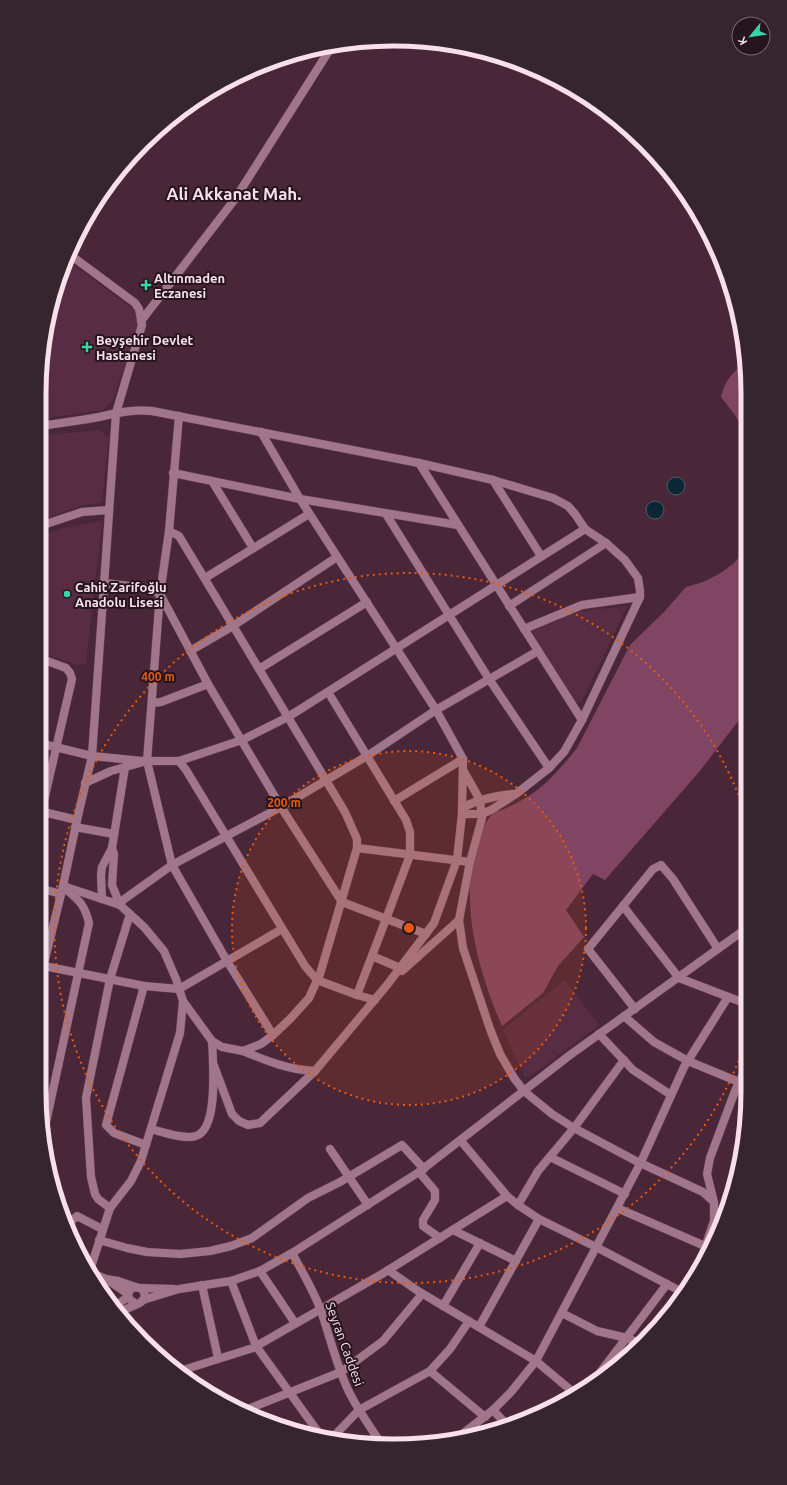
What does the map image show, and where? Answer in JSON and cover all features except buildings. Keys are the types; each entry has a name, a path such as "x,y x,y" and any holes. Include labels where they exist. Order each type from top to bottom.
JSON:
{"street":[{"path":"142,321 235,200 328,53"},
{"path":"46,947 62,890 92,756 116,413 142,325 139,309 135,304 74,258"},
{"path":"46,425 140,409 419,463 493,480 553,498 568,506 585,529 606,543 625,560 638,578 640,597 582,720 564,752 549,768 516,794 482,814 462,811"},
{"path":"179,416 169,531 160,594 146,761 172,865 227,961 273,1035"},
{"path":"213,1063 232,1114 239,1121 248,1125 260,1123 315,1072 387,985 434,923 458,860 462,811 463,759 436,710 309,514 260,432"},
{"path":"419,463 582,720"},
{"path":"173,473 300,499 458,525"},
{"path":"493,480 541,556"},
{"path":"212,481 253,548"},
{"path":"46,524 82,512 109,510"},
{"path":"205,578 309,514"},
{"path":"386,514 450,614 489,679 549,768"},
{"path":"46,745 92,756 146,761 179,761 242,740 288,717 585,529"},
{"path":"169,531 179,536 205,578 346,812 357,839 357,848 342,902 317,980 309,998 273,1035 262,1044 243,1052"},
{"path":"509,606 606,543"},
{"path":"190,651 233,626 337,556"},
{"path":"104,583 146,588 160,594 208,684 282,807 342,902 426,934"},
{"path":"524,629 582,605 640,597"},
{"path":"259,669 367,602"},
{"path":"120,905 123,900 172,865 282,807 367,756 436,710 538,651"},
{"path":"46,661 66,668 72,679 46,791"},
{"path":"152,703 161,702 208,684"},
{"path":"328,692 406,820 410,832 410,855 357,995"},
{"path":"394,801 463,759"},
{"path":"85,783 111,771 146,761"},
{"path":"179,761 227,836 305,966 317,980 374,1000"},
{"path":"102,899 102,867 112,848 125,767"},
{"path":"463,770 480,800 482,814 470,862 459,920 463,948 490,1029 500,1054 514,1078 524,1091 552,1114 574,1128 636,1161 703,1192 714,1202"},
{"path":"462,811 473,802 498,796 516,794"},
{"path":"46,813 76,824 114,834"},
{"path":"112,848 114,854 112,885 120,905"},
{"path":"357,848 470,862"},
{"path":"634,1009 588,949 653,869 661,864 673,879 718,948"},
{"path":"46,889 62,890 102,899 120,905 130,914 144,927 164,951 176,979 183,1001 212,1041 222,1047 243,1052 282,1067 315,1072"},
{"path":"47,1117 89,924 86,910 76,897 62,890"},
{"path":"623,906 679,978 741,1002"},
{"path":"110,1208 98,1199 94,1188 90,1161 86,1098 110,979 130,914"},
{"path":"387,985 459,920"},
{"path":"46,966 144,986 178,989 282,929"},
{"path":"123,1310 140,1302 179,1289 231,1281 260,1271 292,1253 422,1170 570,1055 741,932"},
{"path":"372,956 400,968"},
{"path":"144,986 106,1125 114,1133 146,1145"},
{"path":"467,1431 485,1417 511,1392 536,1361 641,1162 688,1061 728,997"},
{"path":"92,1263 110,1208 137,1171 180,1034 183,1001"},
{"path":"624,1016 654,1042 688,1061 739,1082"},
{"path":"599,1034 633,1070 671,1095"},
{"path":"151,1129 190,1138 202,1134 208,1123 212,1102 212,1041"},
{"path":"518,1205 538,1171 574,1128 624,1060"},
{"path":"706,1242 714,1221 714,1202 708,1174 710,1158 741,1078"},
{"path":"461,1140 507,1196 518,1205 539,1219 678,1290"},
{"path":"99,1240 148,1252 180,1254 210,1251 231,1246 252,1238 308,1198 349,1177 402,1145 422,1170 435,1191 435,1200 423,1220 423,1226 440,1238"},
{"path":"330,1148 368,1205"},
{"path":"550,1156 624,1194"},
{"path":"184,1369 256,1346 388,1270 507,1196"},
{"path":"617,1208 705,1246"},
{"path":"71,1221 77,1216 102,1229"},
{"path":"479,1327 539,1219"},
{"path":"453,1230 516,1261"},
{"path":"443,1306 480,1243"},
{"name":"Seyran Caddesi","path":"292,1253 320,1308 341,1372 359,1410 378,1438"},
{"path":"388,1270 422,1294 536,1361 570,1390"},
{"path":"260,1271 295,1323"},
{"path":"100,1276 138,1287 179,1289"},
{"path":"106,1279 128,1295 131,1302 140,1302"},
{"path":"231,1281 256,1346 317,1430"},
{"path":"604,1368 667,1284"},
{"path":"202,1285 218,1358"},
{"path":"118,1303 128,1295 131,1289 138,1287"},
{"path":"138,1287 144,1293 140,1302"},
{"path":"251,1408 341,1372 383,1341 422,1294"},
{"path":"562,1313 597,1331 635,1341"},
{"path":"336,1434 359,1410 430,1371 450,1349 469,1321"},
{"path":"430,1371 485,1417"},
{"path":"493,1410 504,1421"}],"shaded area":[{"name":"Beyşehir Devlet Hastanesi","path":"71,263 135,310 139,323 113,400 103,410 46,418 49,348 58,304"},
{"path":"740,367 741,426 735,415 721,397 729,378"},
{"path":"98,430 109,437 102,502 80,506 46,518 46,435"},
{"name":"Cahit Zarifoğlu Anadolu Lisesi","path":"102,521 86,664 78,665 46,654 46,534 67,527"},
{"path":"741,555 741,717 699,772 605,880 593,874 566,910 584,937 558,966 543,993 502,1026 482,971 470,911 471,869 480,837 486,824 495,812 517,803 538,790 577,748 630,645 664,612 686,587 703,582 719,574 733,564"},
{"path":"627,606 582,701 575,703 531,630 580,611"},
{"path":"565,980 599,1025 529,1077 524,1076 503,1030"}],"water":[{"path":"676,477 682,480 685,486 682,492 676,495 670,492 667,486 670,480"},
{"path":"655,501 661,504 664,510 661,516 655,519 649,516 646,510 649,504"}],"place":[{"name":"Altınmaden Eczanesi","path":"146,285"},
{"name":"Beyşehir Devlet Hastanesi","path":"87,347"},
{"name":"Cahit Zarifoğlu Anadolu Lisesi","path":"67,594"}],"district":[{"name":"Ali Akkanat Mah.","path":"234,194"}]}
